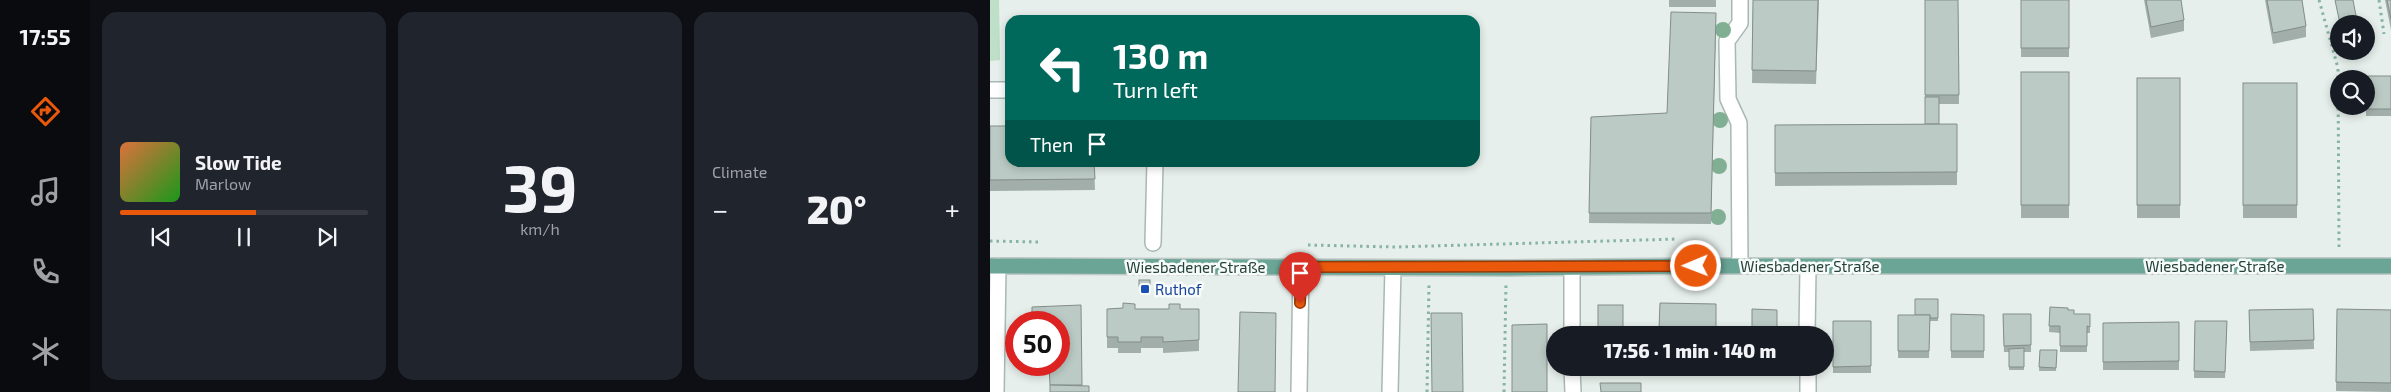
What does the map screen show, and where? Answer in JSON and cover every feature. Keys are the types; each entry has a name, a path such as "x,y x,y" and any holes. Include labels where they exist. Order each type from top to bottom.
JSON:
{"main road":[{"name":"Wiesbadener Straße","path":"994,266 1572,268 1740,266 2391,266"}],"street":[{"path":"1740,0 1740,24 1727,41 1728,99 1739,122 1740,266"},
{"path":"990,90 1005,90"},
{"path":"1153,243 1155,167"},
{"path":"994,266 996,392"},
{"path":"1299,392 1301,267"},
{"path":"1807,326 1808,267"},
{"path":"1390,392 1392,268"},
{"path":"1572,268 1572,326"},
{"path":"1572,376 1572,392"},
{"path":"1808,376 1808,392"}],"path":[{"path":"2319,0 2338,68 2339,265"},
{"path":"2379,0 2384,34"},
{"path":"1308,245 1395,247 1678,239"},
{"path":"990,241 1041,242"},
{"path":"1428,392 1430,268"},
{"path":"1504,392 1507,268"}],"green space":[{"path":"990,0 999,0 1000,60 990,61"}],"building":[{"path":"1753,0 1818,0 1816,71 1752,70"},
{"path":"1925,0 1958,0 1959,95 1925,95"},
{"path":"2021,0 2069,0 2069,48 2021,48"},
{"path":"2146,0 2181,0 2184,20 2151,27"},
{"path":"2267,0 2302,0 2306,26 2273,33"},
{"path":"2335,0 2353,0 2356,15 2338,15"},
{"path":"2387,0 2391,0 2391,19"},
{"path":"1671,12 1716,13 1711,213 1589,213 1591,117 1667,113"},
{"path":"2021,72 2069,72 2069,205 2021,205"},
{"path":"2375,76 2391,76 2391,109 2375,109"},
{"path":"2137,78 2180,78 2180,205 2137,205"},
{"path":"2243,83 2297,83 2297,205 2243,205"},
{"path":"1925,97 1939,97 1939,124 1925,124"},
{"path":"1957,124 1957,172 1775,173 1775,125"},
{"path":"990,126 1005,126 1005,167 1094,167 1095,179 990,180"},
{"path":"1139,280 1150,280 1150,286 1139,286"},
{"path":"1915,299 1938,299 1938,318 1930,318 1930,315 1915,315"},
{"path":"1123,303 1135,304 1135,309 1169,309 1169,304 1180,304 1180,309 1199,309 1199,340 1163,342 1163,337 1141,337 1141,342 1118,342 1118,337 1107,337 1107,309 1123,308"},
{"path":"1660,303 1716,304 1716,326 1659,326"},
{"path":"1081,305 1082,385 1050,385 1050,376 1070,376 1070,311 1032,311 1032,307"},
{"path":"1598,305 1623,305 1623,326 1598,326"},
{"path":"2050,307 2068,308 2068,310 2074,310 2074,314 2090,314 2090,327 2087,326 2087,346 2060,346 2060,326 2049,326"},
{"path":"1752,309 1777,310 1777,326 1752,326"},
{"path":"2313,309 2314,340 2250,342 2249,310"},
{"path":"2337,309 2391,310 2391,383 2336,382"},
{"path":"1240,312 1276,313 1275,392 1238,392"},
{"path":"1431,313 1462,313 1463,392 1432,392"},
{"path":"1951,314 1984,315 1984,351 1951,351"},
{"path":"2003,314 2031,314 2031,345 2004,346"},
{"path":"1898,315 1930,315 1929,351 1898,351"},
{"path":"1833,321 1871,321 1871,366 1834,367"},
{"path":"2195,321 2227,321 2225,372 2194,371"},
{"path":"2179,322 2179,361 2103,362 2103,323"},
{"path":"1547,324 1547,392 1512,392 1512,325"},
{"path":"2024,348 2024,367 2009,367 2009,349"},
{"path":"2040,350 2057,350 2056,368 2039,367"},
{"path":"1600,383 1641,383 1641,392 1601,392"},
{"path":"1050,385 1089,386 1089,392 1050,392"}],"place":[{"name":"Ruthof","path":"1145,289"}],"route":[{"path":"1300,303 1301,267 1556,268 1696,266"}]}
